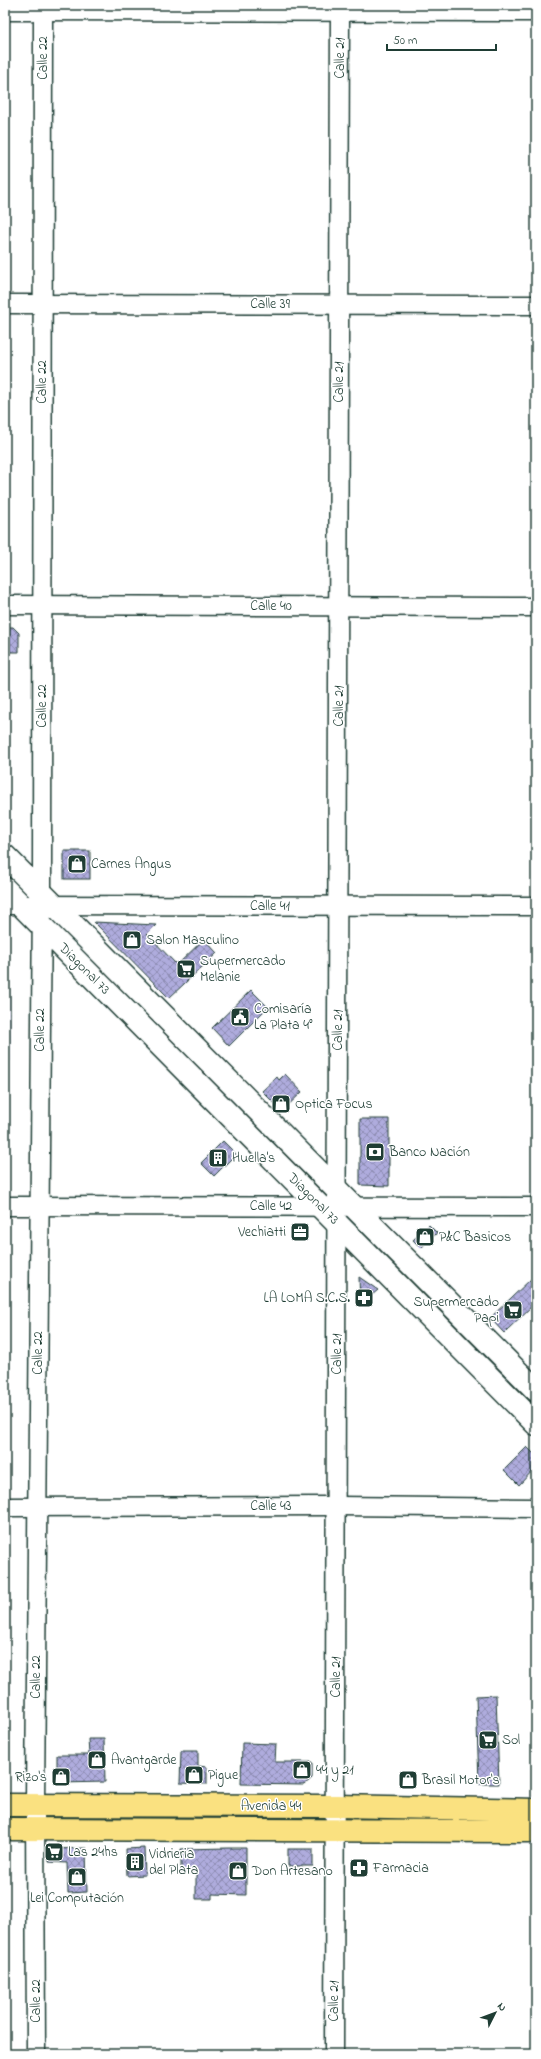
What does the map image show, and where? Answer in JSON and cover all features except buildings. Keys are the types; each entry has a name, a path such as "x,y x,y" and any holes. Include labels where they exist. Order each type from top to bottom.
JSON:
{"main road":[{"path":"5,9 43,7 340,7 536,10"},
{"name":"Diagonal 73","path":"5,856 34,906"},
{"name":"Diagonal 73","path":"5,889 34,906 337,1207 536,1390"},
{"name":"Diagonal 73","path":"337,1207 536,1424"},
{"name":"Avenida 44","path":"5,1805 336,1806 536,1810"},
{"name":"Avenida 44","path":"5,1829 536,1831"}],"street":[{"name":"Calle 22","path":"36,2054 35,1805 38,1206 34,906 42,605 43,7"},
{"name":"Calle 21","path":"334,2054 337,1506 340,7"},
{"name":"Calle 39","path":"5,304 536,305"},
{"name":"Calle 40","path":"5,605 536,607"},
{"name":"Calle 41","path":"34,906 536,906"},
{"name":"Calle 42","path":"5,1206 536,1207"},
{"name":"Calle 43","path":"5,1507 337,1506 536,1508"}],"shaded area":[{"path":"5,977 10,982 11,1061 5,1061"}],"place":[{"name":"Carnes Angus","path":"77,864"},
{"name":"Salon Masculino","path":"132,940"},
{"name":"Supermercado Melanie","path":"186,969"},
{"name":"Comisaría La Plata 4°","path":"240,1017"},
{"name":"Optica Focus","path":"281,1104"},
{"name":"Banco Nación","path":"375,1152"},
{"name":"Huella's","path":"218,1158"},
{"name":"Vechiatti","path":"300,1232"},
{"name":"P&C Basicos","path":"425,1237"},
{"name":"LA LOMA S.C.S.","path":"364,1298"},
{"name":"Supermercado Papi","path":"513,1310"},
{"name":"Sol","path":"488,1740"},
{"name":"Avantgarde","path":"97,1760"},
{"name":"44 y 21","path":"302,1770"},
{"name":"Pigue","path":"194,1775"},
{"name":"Rizo's","path":"61,1777"},
{"name":"Brasil Motor's","path":"408,1780"},
{"name":"Las 24hs","path":"54,1852"},
{"name":"Vidrieria del Plata","path":"135,1862"},
{"name":"Farmacia","path":"359,1868"},
{"name":"Don Artesano","path":"238,1871"},
{"name":"Lei Computación","path":"77,1877"}]}
